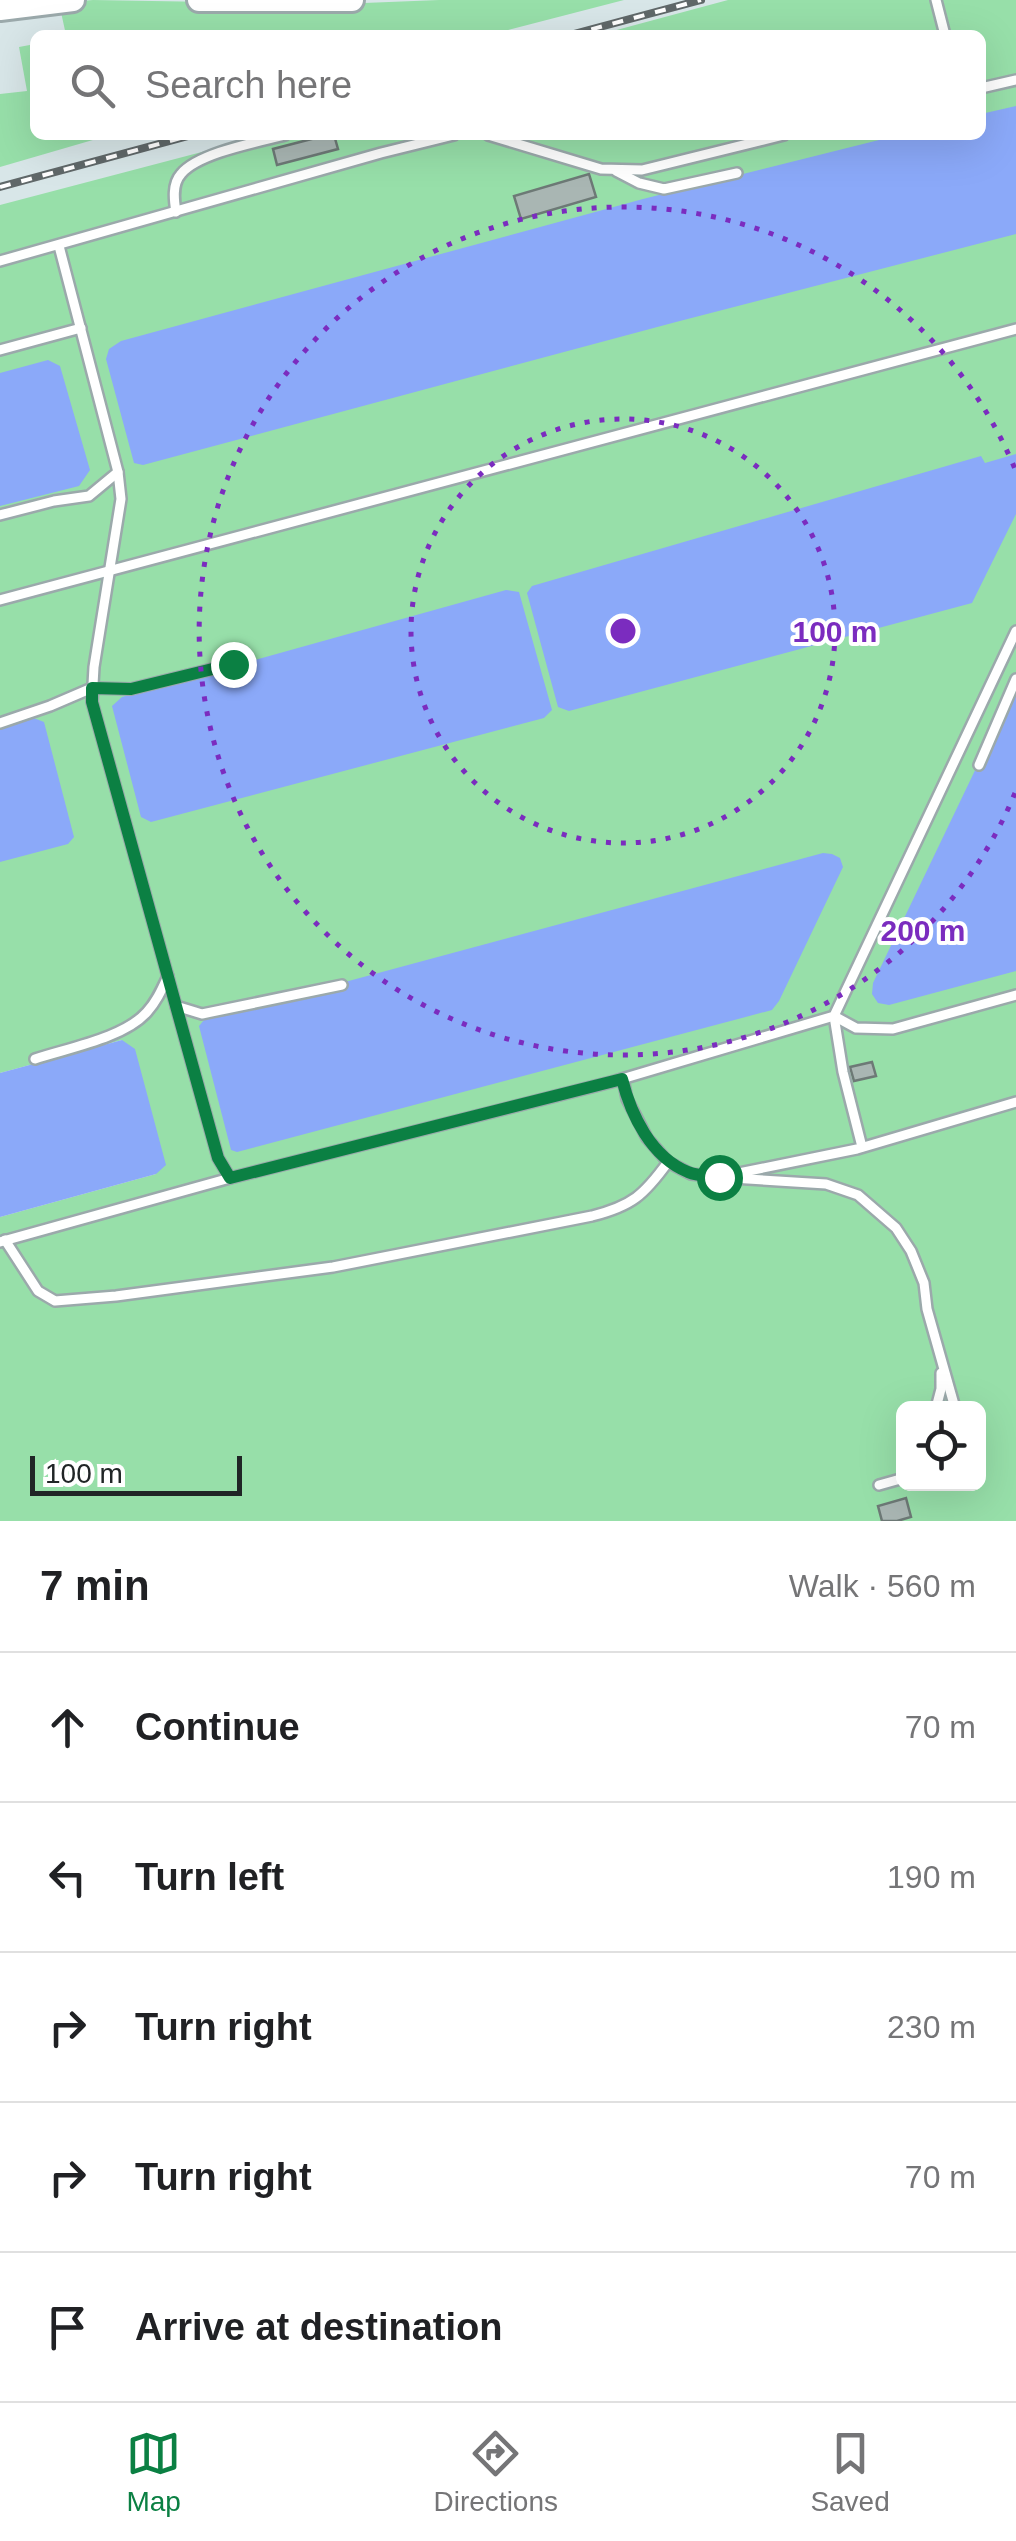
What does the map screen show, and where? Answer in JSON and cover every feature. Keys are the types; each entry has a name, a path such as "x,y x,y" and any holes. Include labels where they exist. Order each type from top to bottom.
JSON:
{"main road":[{"path":"0,9 72,0"},
{"path":"199,0 352,0"}],"lane":[{"path":"936,0 944,30"},
{"path":"986,87 1016,80"},
{"path":"176,212 173,194 180,174 212,154 265,140"},
{"path":"0,260 434,140"},
{"path":"505,140 602,169 642,170 764,140"},
{"path":"614,169 639,183 664,189 737,173"},
{"path":"59,246 118,472 121,499 92,702 218,1158 230,1178"},
{"path":"0,350 81,328"},
{"path":"0,600 1016,330"},
{"path":"0,514 89,496 118,472"},
{"path":"862,1148 842,1072 834,1016 1016,631"},
{"path":"0,723 92,688 131,689 233,664"},
{"path":"979,765 1016,679"},
{"path":"34,1059 112,1034 144,1016 160,996 168,976"},
{"path":"176,1006 202,1014 342,984"},
{"path":"668,1162 649,1188 622,1208 592,1216 333,1267 116,1296 55,1301 38,1291 2,1241 230,1178 622,1079 834,1016 856,1028 893,1029 1016,995"},
{"path":"622,1079 647,1138 668,1162 692,1174 826,1184 858,1195 896,1228 924,1283 927,1309 952,1401"},
{"path":"719,1177 862,1148 1016,1102"},
{"path":"938,1401 941,1360"},
{"path":"879,1485 896,1480"}],"green space":[{"path":"624,0 508,30 65,30 59,3"},
{"path":"728,0 1016,0 1016,1521 0,1521 0,1217 156,1174 122,1040 0,1073 0,205 247,140 986,140 986,30 617,30"},
{"path":"30,45 30,140 93,140 0,167 0,94 27,91 19,47"}],"water":[{"path":"1016,106 1016,234 143,465 134,463 106,359 109,349 121,341 643,199 879,140 986,140 986,113"},
{"path":"48,360 60,366 90,470 79,486 0,506 0,373"},
{"path":"1016,454 1016,514 972,603 569,711 558,707 527,593 532,586 981,456 985,463"},
{"path":"506,590 519,592 552,710 544,718 151,822 141,817 112,706 122,697"},
{"path":"1016,685 1016,971 889,1005 878,1003 872,994 873,983"},
{"path":"31,717 44,722 74,837 68,844 0,862 0,726"},
{"path":"823,853 840,858 843,867 772,1010 237,1152 231,1150 199,1026 204,1020"},
{"path":"122,1040 135,1049 166,1165 156,1174 0,1217 0,1073"}],"building":[{"path":"308,140 335,140 338,149 277,165 273,149"},
{"path":"589,174 596,197 521,219 514,196"},
{"path":"872,1062 876,1076 854,1081 850,1067"},
{"path":"906,1498 911,1517 882,1521 878,1506"}],"railway":[{"path":"589,30 701,0"},
{"path":"0,187 174,140"}],"route":[{"path":"233,664 131,689 92,688 92,702 218,1158 230,1178 622,1079 647,1138 668,1162 692,1174 719,1177"}]}
